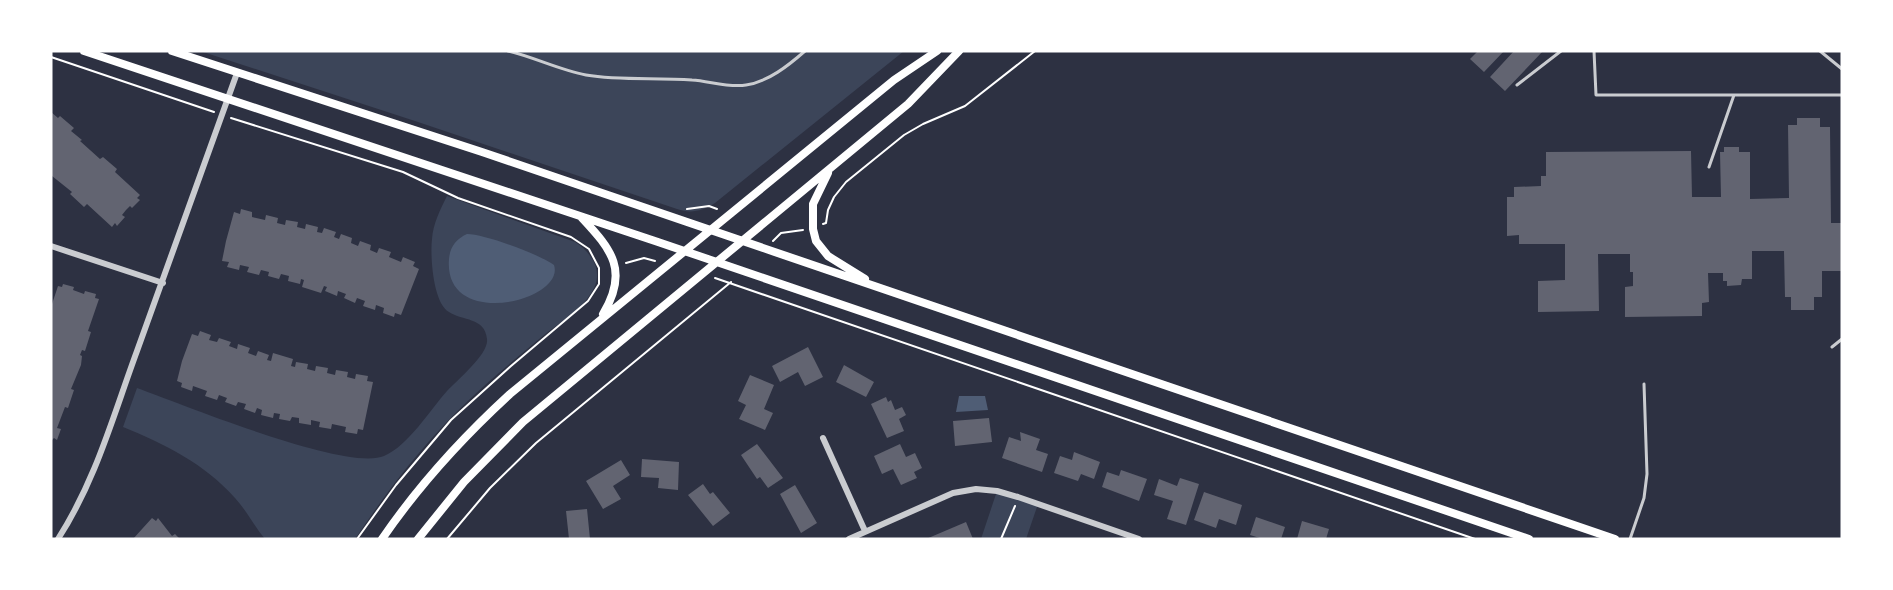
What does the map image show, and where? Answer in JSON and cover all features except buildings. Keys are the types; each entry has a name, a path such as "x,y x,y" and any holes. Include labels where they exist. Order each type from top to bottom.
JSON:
{"main road":[{"path":"84,51 683,251 1529,539"},
{"path":"172,51 482,152 1615,539"},
{"path":"382,539 425,481 475,426 526,380 894,80 937,51"},
{"path":"418,539 478,466 523,422 908,104 959,51"},
{"path":"830,169 813,204 813,229 816,241 828,256 878,287"},
{"path":"579,216 605,243 615,265 612,294 598,321"}],"street":[{"path":"58,539 93,476 237,73"},
{"path":"51,246 163,283"},
{"path":"823,438 865,531"},
{"path":"849,539 953,493 976,489 997,491 1018,497 1124,536 1139,539"}],"lane":[{"path":"508,51 590,75 689,80 733,85 747,85 760,81 780,71 805,51"},
{"path":"1517,85 1561,51"},
{"path":"1594,51 1596,95 1842,95"},
{"path":"1820,51 1842,69"},
{"path":"1708,167 1734,95"},
{"path":"1832,347 1842,339"},
{"path":"1630,539 1644,498 1647,474 1644,384"}],"path":[{"path":"765,249 781,233 813,229 826,223 828,210 834,197 846,182 904,135 965,106 1035,51"},
{"path":"51,57 222,115 403,172 470,203 571,237 589,249 599,268 598,284 588,301 451,420 406,472 357,539"},
{"path":"599,268 644,258 667,264"},
{"path":"447,539 490,488 536,443 742,271"},
{"path":"703,274 1475,539"},
{"path":"1001,539 1018,497"}],"shaded area":[{"path":"200,51 904,51 715,203 701,210 682,211"},
{"path":"447,196 575,242 594,262 596,281 590,295 578,308 454,414 395,483 355,539 265,539 239,503 211,475 184,456 123,427 137,388 301,446 364,458 384,456 393,451 410,436 447,391 472,366 486,345 487,339 482,327 478,323 449,312 439,299 436,289 432,256 433,233 437,217"},
{"path":"467,234 498,241 547,261 554,265 553,278 542,289 524,298 504,302 483,302 465,295 452,281 449,259 454,244"},
{"path":"959,396 985,396 988,410 956,412"},
{"path":"997,491 1038,504 1026,539 981,539"}]}
